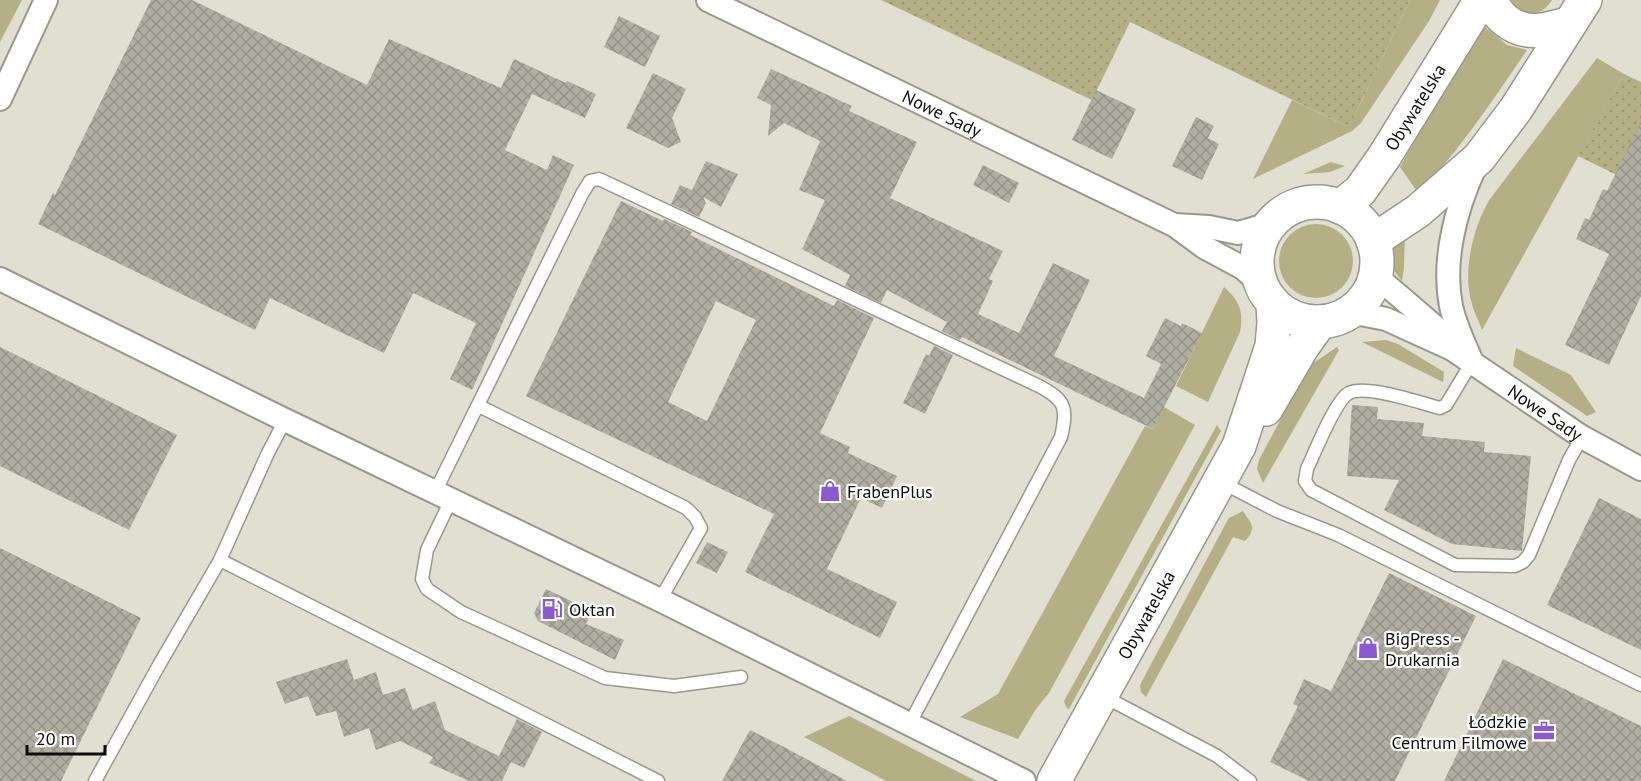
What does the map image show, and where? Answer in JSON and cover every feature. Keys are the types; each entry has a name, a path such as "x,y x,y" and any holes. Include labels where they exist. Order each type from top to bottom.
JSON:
{"main road":[{"name":"Obywatelska","path":"1340,207 1360,191 1384,157 1481,0"},
{"path":"1491,0 1500,15 1515,27 1524,30 1541,31 1578,12"},
{"path":"1373,241 1418,211 1479,158 1516,109 1578,12"},
{"path":"1324,202 1340,207 1355,216 1367,229 1373,241 1377,261 1376,276 1369,292 1360,304 1335,317 1302,320 1287,314 1267,294 1258,267 1259,250 1265,233 1275,219 1290,209 1306,203 1324,202"},
{"name":"Obywatelska","path":"1239,446 1272,346 1275,323 1267,294"},
{"name":"Obywatelska","path":"1054,781 1239,446 1271,403 1303,346 1335,317"}],"street":[{"path":"0,99 46,0"},
{"name":"Nowe Sady","path":"708,0 1174,225 1204,247 1243,268 1267,294"},
{"path":"1472,362 1454,320 1450,303 1450,254 1459,207 1479,158"},
{"name":"Nowe Sady","path":"1174,225 1209,226 1238,233 1259,227 1275,219"},
{"name":"Nowe Sady","path":"1376,276 1440,331 1452,350"},
{"path":"0,279 285,420 660,600 1024,781"},
{"name":"Nowe Sady","path":"1335,317 1386,319 1452,350 1582,437 1641,469"}],"lane":[{"path":"741,677 674,686 605,678 461,612 427,589 422,579 427,550 443,496 478,406 582,194 590,182 599,179 1055,395 1064,405 1065,419 1061,436 909,724"},
{"path":"1472,362 1446,405 1440,408 1385,393 1362,391 1349,393 1340,401 1307,469 1305,481 1311,490 1455,565 1515,566 1529,555 1569,460 1582,437"},
{"path":"478,406 686,508 695,517 701,528 660,600"},
{"path":"95,781 220,560 285,420"},
{"path":"1220,481 1277,511 1338,535 1641,685"},
{"path":"220,560 658,781"},
{"path":"1103,695 1217,756 1250,781"}],"shaded area":[{"path":"0,0 22,0 0,42"},
{"path":"881,0 1410,0 1349,127 1130,22 1092,100"},
{"path":"1410,0 1440,0 1429,21 1361,123 1352,131 1253,179 1292,100 1349,127"},
{"path":"1511,0 1552,0 1542,11 1530,14 1519,13"},
{"path":"1484,26 1507,45 1527,50 1456,150 1433,177 1416,190 1400,167 1477,28"},
{"path":"1597,58 1624,74 1482,330 1473,307 1468,278 1474,236 1484,210"},
{"path":"1624,74 1641,82 1641,187 1578,156"},
{"path":"1331,162 1345,166 1330,172 1303,174"},
{"path":"1316,224 1330,227 1342,235 1350,247 1353,261 1350,275 1342,287 1330,295 1316,298 1302,295 1290,287 1282,275 1279,261 1282,247 1290,235 1302,227"},
{"path":"1405,231 1402,281 1388,263 1385,253"},
{"path":"1224,287 1239,307 1241,325 1240,332 1208,402 1176,386"},
{"path":"1386,340 1398,344 1444,372 1443,382 1362,342"},
{"path":"1337,347 1339,350 1263,483 1257,469 1259,460 1309,366"},
{"path":"1516,348 1571,375 1596,412 1587,416 1513,366"},
{"path":"1164,407 1195,425 1049,693 1036,709 1018,739 960,717 998,694 1145,426 1153,429"},
{"path":"1217,425 1221,431 1069,709 1064,701"},
{"path":"1243,511 1251,523 1251,532 1245,541 1233,537 1146,697 1141,692 1140,685 1226,523 1229,518"},
{"path":"849,716 976,781 886,781 804,737"}],"building":[{"path":"151,0 192,0 367,85 389,39 501,88 514,59 596,94 585,118 532,94 505,150 547,170 553,155 574,165 472,390 450,379 476,323 413,293 384,353 270,298 255,330 38,224 53,193 55,195"},
{"path":"619,16 660,36 645,67 604,47"},
{"path":"771,69 852,106 849,111 917,142 890,198 1003,251 989,279 993,281 978,314 1019,333 1053,263 1090,280 1054,356 1144,398 1161,364 1146,356 1165,318 1202,333 1153,429 962,337 960,340 942,331 947,322 887,290 881,303 845,286 850,275 802,249 825,200 799,190 820,141 784,123 768,136 771,105 757,98"},
{"path":"653,73 686,89 672,118 681,142 668,148 626,128"},
{"path":"1096,90 1136,109 1112,159 1072,140"},
{"path":"1196,117 1214,126 1208,138 1219,144 1202,180 1172,166"},
{"path":"1641,122 1641,296 1609,365 1565,345 1609,254 1576,239 1585,218 1589,220 1603,189 1607,191"},
{"path":"706,161 738,174 721,207 703,197 706,203 699,217 671,204 680,185 692,190"},
{"path":"983,165 1019,183 1009,203 973,185"},
{"path":"621,201 692,232 690,235 834,306 837,300 874,318 820,433 850,447 848,453 897,476 882,508 861,498 827,569 897,602 880,638 745,572 774,514 526,396","holes":["716,301 756,320 707,421 668,402"]},
{"path":"934,346 953,355 925,414 903,403 926,354 929,356"},
{"path":"0,347 177,435 129,530 0,466"},
{"path":"1352,405 1378,407 1377,419 1424,423 1422,436 1485,442 1484,452 1531,456 1522,551 1452,544 1384,510 1399,480 1347,476"},
{"path":"1599,498 1641,519 1641,650 1547,605"},
{"path":"707,542 728,552 717,573 696,563"},
{"path":"0,548 141,618 61,781 0,781"},
{"path":"1389,573 1476,616 1395,781 1309,781 1270,762 1298,706 1293,704 1304,679 1331,691"},
{"path":"546,589 592,611 586,624 624,640 615,660 538,621 534,613"},
{"path":"347,659 354,680 376,672 383,695 405,688 413,710 435,701 445,730 499,756 517,719 542,732 524,768 511,762 502,781 469,781 429,763 433,757 400,741 376,750 369,728 344,737 336,711 316,716 308,696 285,704 276,682"},
{"path":"1503,659 1641,726 1641,781 1444,781"},
{"path":"750,730 786,748 847,781 722,781"}],"place":[{"name":"FrabenPlus","path":"830,491"},
{"name":"Oktan","path":"552,609"},
{"name":"BigPress - Drukarnia","path":"1368,648"},
{"name":"Łódzkie Centrum Filmowe","path":"1544,731"}]}
